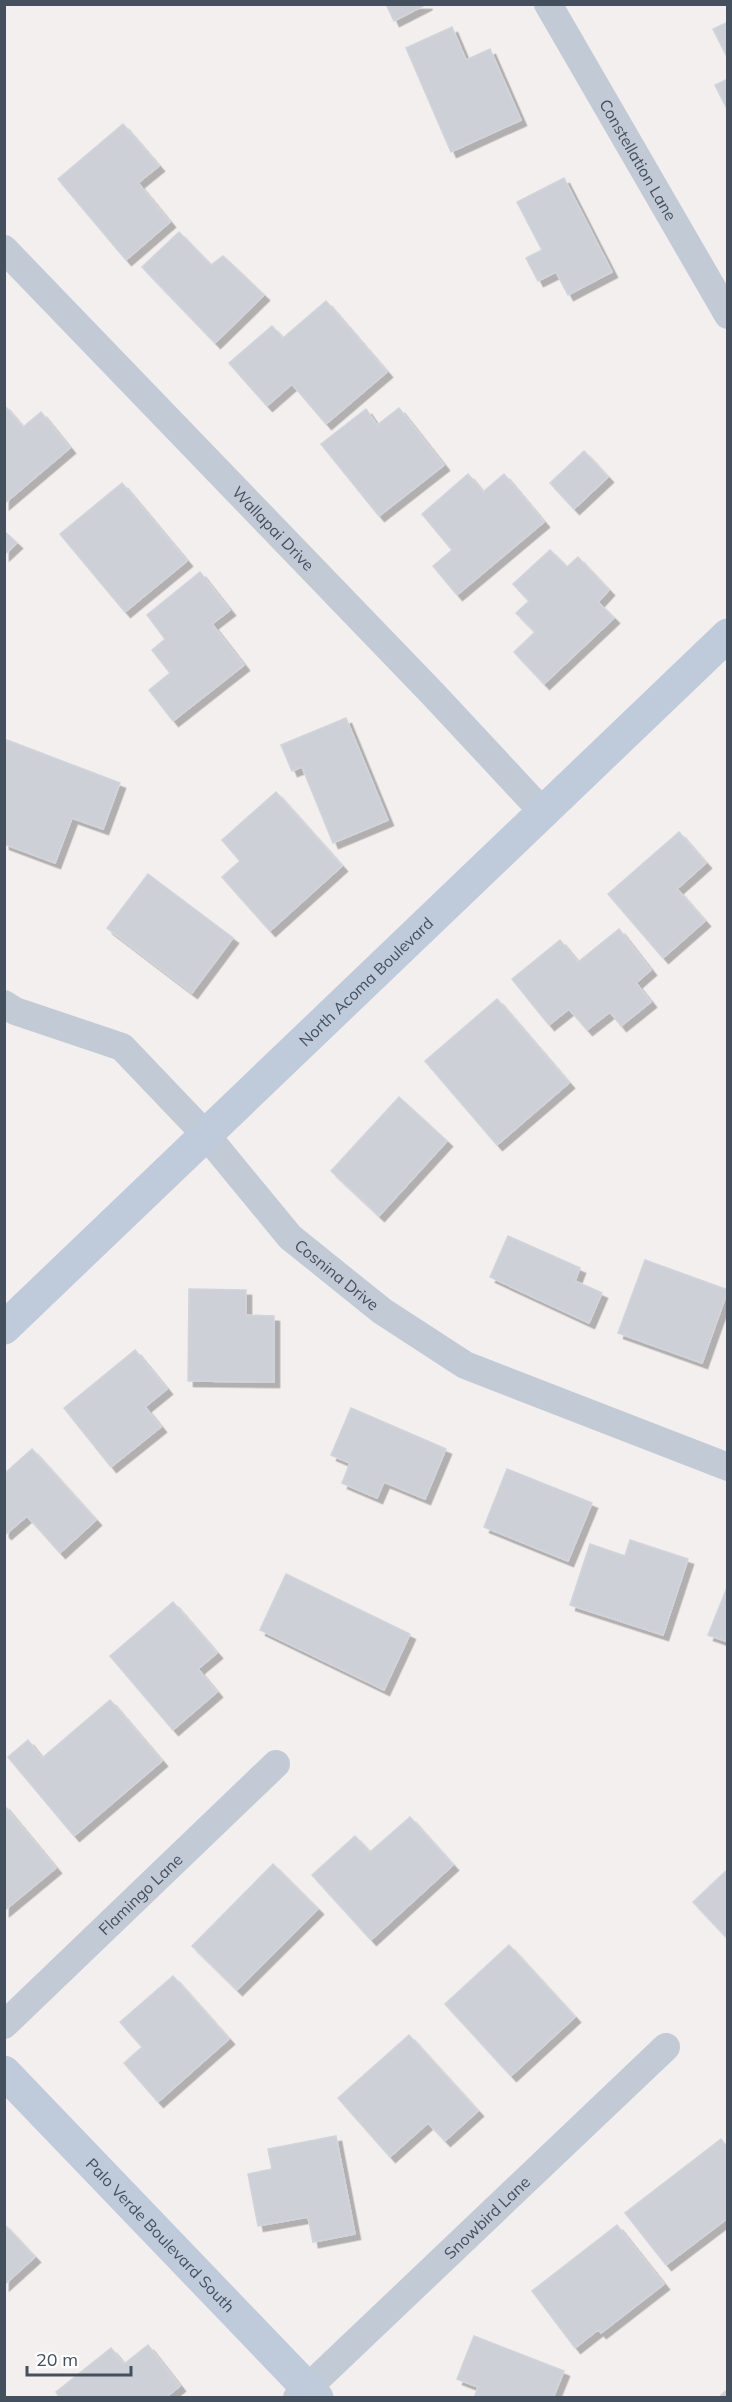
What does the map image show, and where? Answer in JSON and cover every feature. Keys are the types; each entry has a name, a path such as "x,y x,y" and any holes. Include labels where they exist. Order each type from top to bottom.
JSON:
{"main road":[{"name":"North Acoma Boulevard","path":"4,1328 728,635"},
{"name":"Palo Verde Boulevard South","path":"4,2072 308,2394"}],"street":[{"name":"Constellation Lane","path":"548,4 728,315"},
{"name":"Wallapai Drive","path":"4,249 433,694 542,811"},
{"name":"Cosnina Drive","path":"4,1004 15,1011 122,1047 206,1135 290,1237 382,1311 465,1365 728,1467"},
{"name":"Flamingo Lane","path":"4,2025 276,1764"},
{"name":"Snowbird Lane","path":"308,2394 666,2047"}],"building":[{"path":"386,4 427,4 394,21"},
{"path":"728,22 728,59 713,29"},
{"path":"452,27 466,60 490,49 521,120 451,152 406,48"},
{"path":"728,79 728,111 715,85"},
{"path":"123,124 159,166 138,183 170,222 126,260 58,179"},
{"path":"564,178 612,272 568,295 556,272 538,281 526,258 542,250 517,202"},
{"path":"179,232 211,265 223,256 264,295 215,343 142,267"},
{"path":"326,301 387,372 326,424 292,384 267,406 229,363 272,326 283,338"},
{"path":"4,405 23,427 41,412 70,448 4,504"},
{"path":"399,408 444,465 379,516 321,444 366,409 377,425"},
{"path":"584,451 608,477 574,509 550,483"},
{"path":"468,474 483,492 504,474 544,522 457,595 433,566 452,550 422,514"},
{"path":"122,483 187,561 125,612 60,534"},
{"path":"4,531 17,543 4,555"},
{"path":"550,550 567,567 578,557 609,590 598,602 614,618 544,684 514,652 535,632 516,613 529,601 513,584"},
{"path":"200,572 230,610 212,624 244,665 173,721 149,690 170,673 152,650 165,639 147,615"},
{"path":"346,718 388,820 333,843 302,767 292,771 281,745"},
{"path":"7,740 120,783 103,829 72,818 55,863 4,844 4,746"},
{"path":"276,792 342,866 270,931 222,877 240,861 222,840"},
{"path":"679,832 706,863 677,889 705,921 663,958 608,894"},
{"path":"148,874 233,938 192,993 107,928"},
{"path":"619,929 651,970 636,983 651,1002 621,1026 610,1012 587,1030 569,1009 549,1025 512,979 560,940 578,962"},
{"path":"497,999 569,1083 497,1145 425,1061"},
{"path":"399,1097 447,1141 379,1216 331,1171"},
{"path":"508,1236 580,1268 575,1281 602,1293 589,1323 490,1277"},
{"path":"645,1260 728,1290 702,1363 618,1333"},
{"path":"189,1289 246,1290 246,1315 274,1316 274,1382 188,1381"},
{"path":"135,1350 167,1389 145,1407 161,1427 111,1467 64,1408"},
{"path":"351,1408 446,1449 425,1499 384,1482 377,1498 342,1483 350,1463 331,1455"},
{"path":"32,1449 96,1520 60,1553 27,1516 6,1534 4,1532 4,1474"},
{"path":"507,1469 592,1503 568,1561 484,1527"},
{"path":"630,1540 688,1559 663,1635 570,1605 590,1544 625,1556"},
{"path":"286,1574 410,1634 384,1690 260,1630"},
{"path":"728,1585 728,1642 708,1635"},
{"path":"173,1602 217,1653 198,1669 217,1692 173,1730 110,1656"},
{"path":"110,1700 162,1761 74,1836 8,1757 28,1740 42,1758"},
{"path":"4,1805 56,1868 4,1911"},
{"path":"410,1817 453,1865 371,1940 312,1875 355,1836 370,1852"},
{"path":"273,1864 318,1909 237,1990 192,1946"},
{"path":"728,1869 728,1939 693,1902"},
{"path":"509,1945 575,2017 511,2076 445,2004"},
{"path":"173,1976 229,2039 158,2102 124,2063 142,2047 120,2022"},
{"path":"409,2035 478,2111 445,2141 428,2123 390,2157 338,2098"},
{"path":"336,2136 355,2234 313,2242 308,2217 258,2226 248,2174 272,2169 268,2149"},
{"path":"721,2139 728,2148 728,2218 666,2265 625,2213"},
{"path":"4,2224 35,2257 4,2285"},
{"path":"617,2225 664,2284 601,2333 598,2330 575,2348 532,2291"},
{"path":"474,2336 564,2371 553,2398 474,2398 478,2387 457,2379"},
{"path":"148,2345 180,2386 165,2398 60,2398 56,2392 111,2348 124,2364"},
{"path":"728,2389 728,2398 718,2398"}]}
